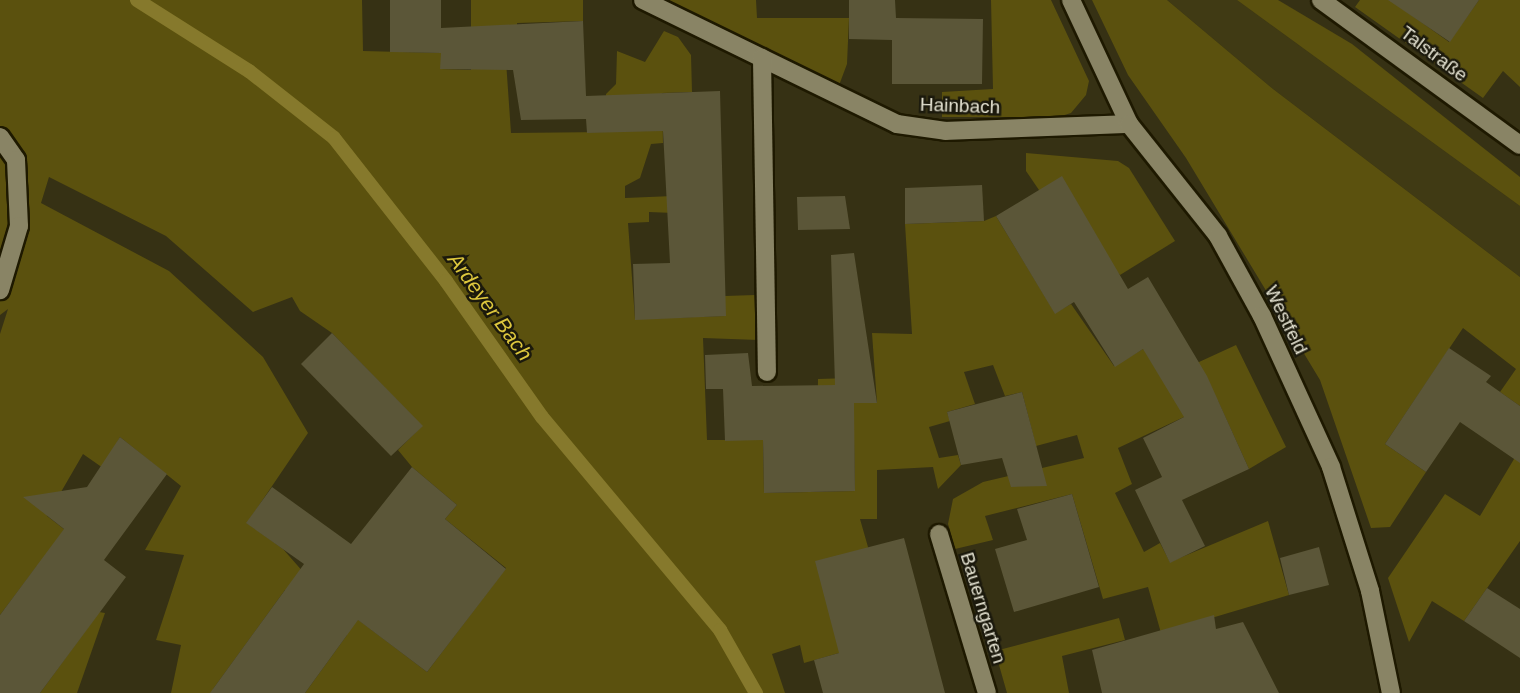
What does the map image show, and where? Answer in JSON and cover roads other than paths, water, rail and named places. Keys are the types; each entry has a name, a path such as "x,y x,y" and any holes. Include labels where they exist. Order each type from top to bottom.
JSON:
{"street":[{"name":"Hainbach","path":"643,0 897,124 946,131 1129,124"},
{"name":"Westfeld","path":"1071,0 1129,124 1218,236 1262,316 1331,467 1370,591 1391,693"},
{"name":"Talstraße","path":"1321,0 1520,145"},
{"path":"762,58 767,372"},
{"path":"0,137 16,160 19,226 0,290"},
{"name":"Bauerngarten","path":"939,534 987,693"}],"waterway":[{"name":"Ardeyer Bach","path":"137,0 249,71 334,138 446,281 542,417 720,630 756,693"}]}
